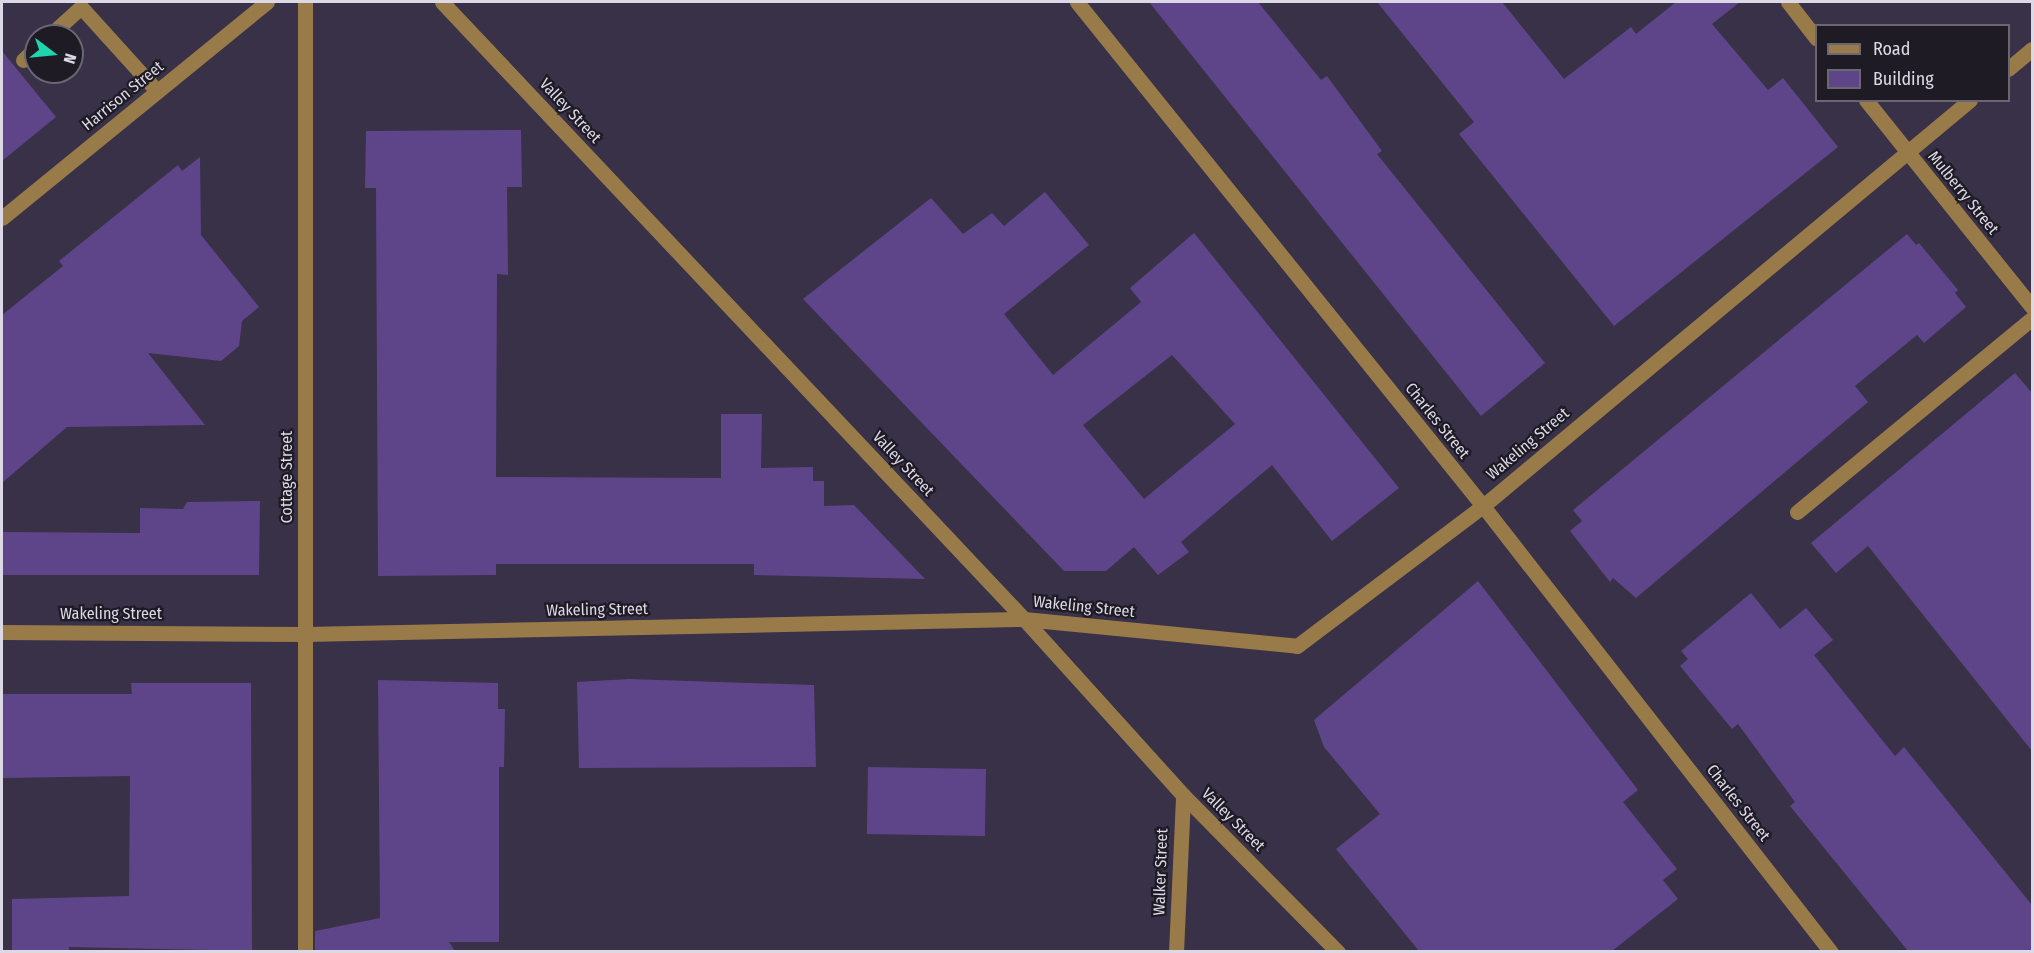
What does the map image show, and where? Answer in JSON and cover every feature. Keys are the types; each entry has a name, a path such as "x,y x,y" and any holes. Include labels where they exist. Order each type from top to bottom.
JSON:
{"street":[{"name":"Harrison Street","path":"2,218 267,2"},
{"name":"Cottage Street","path":"305,2 305,951"},
{"name":"Valley Street","path":"442,2 1024,620 1183,795 1338,951"},
{"name":"Charles Street","path":"1077,2 1483,506 1831,951"},
{"path":"1788,2 1815,37"},
{"path":"62,24 81,7 158,91"},
{"path":"2010,67 2032,49"},
{"name":"Mulberry Street","path":"1868,102 2032,307"},
{"name":"Wakeling Street","path":"2,632 305,634 1024,620 1297,646 1483,506 1968,102"},
{"path":"1797,512 2032,318"},
{"name":"Walker Street","path":"1176,951 1183,795"}],"building":[{"path":"1149,2 1258,2 1321,80 1327,76 1382,151 1377,154 1545,363 1481,416"},
{"path":"1377,2 1502,2 1564,79 1631,27 1636,34 1676,2 1740,2 1712,24 1768,90 1783,78 1838,147 1614,326 1459,134 1474,122"},
{"path":"2,51 24,78 24,84 29,84 56,117 2,161"},
{"path":"521,130 522,187 507,187 508,275 497,274 496,477 721,478 721,414 762,414 761,468 813,467 813,481 824,481 824,506 854,505 925,579 754,575 754,564 496,564 496,575 378,576 376,188 365,188 366,131"},
{"path":"200,157 201,235 259,307 242,321 239,346 221,361 148,353 205,425 67,427 2,483 2,315 63,266 59,261 178,165 182,171"},
{"path":"1045,192 1089,245 1004,314 1053,375 1141,302 1130,288 1194,233 1399,488 1332,541 1272,465 1181,542 1189,552 1158,575 1134,547 1106,571 1064,571 803,299 931,198 963,234 992,213 1004,226","holes":["1172,355 1235,424 1144,499 1083,425"]},
{"path":"1907,234 1916,245 1919,243 1958,290 1955,293 1966,307 1924,343 1917,335 1855,386 1868,402 1636,598 1613,578 1610,582 1570,531 1582,521 1573,510"},
{"path":"2015,373 2032,393 2032,751 1868,546 1836,573 1811,543"},
{"path":"260,501 259,575 2,575 2,532 140,533 140,508 183,509 187,502"},
{"path":"1478,581 1638,790 1623,802 1677,869 1663,880 1678,899 1612,951 1419,951 1336,849 1380,814 1324,747 1314,720"},
{"path":"1751,593 1780,629 1806,608 1833,640 1814,655 1895,756 1904,747 2032,905 2032,951 1908,951 1790,806 1795,802 1738,724 1732,729 1680,666 1688,659 1681,651"},
{"path":"629,679 814,685 816,767 579,768 577,682"},
{"path":"378,680 498,683 498,709 505,709 504,767 499,767 499,942 449,942 455,951 315,951 315,931 380,918"},
{"path":"131,683 251,683 252,951 69,947 69,951 12,951 12,899 129,896 130,776 2,778 2,694 132,694"},
{"path":"868,767 986,769 985,836 867,834"}]}
